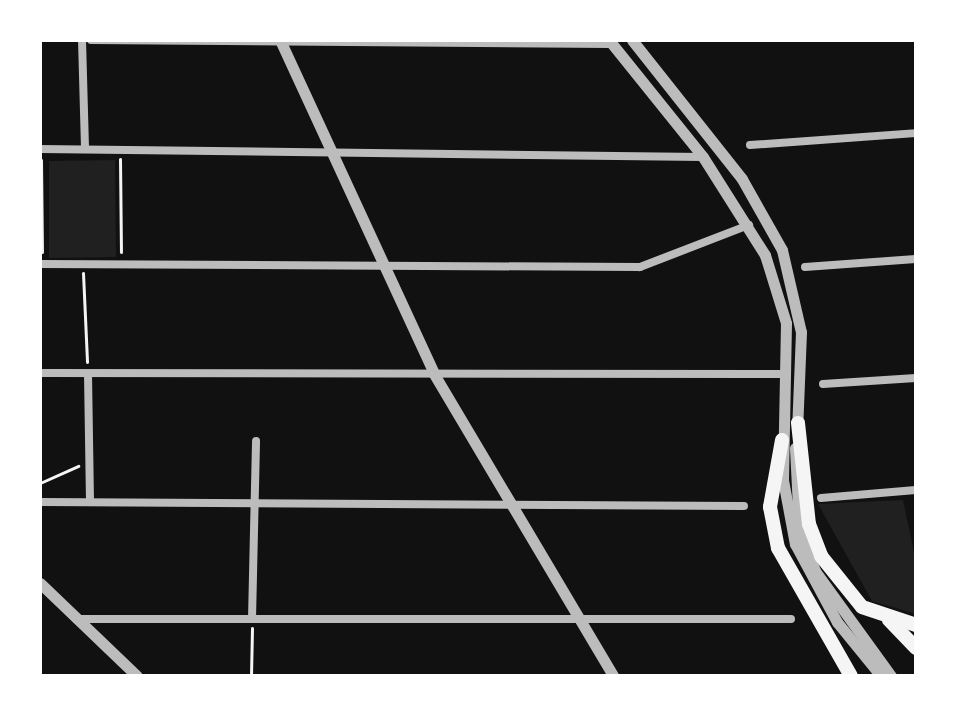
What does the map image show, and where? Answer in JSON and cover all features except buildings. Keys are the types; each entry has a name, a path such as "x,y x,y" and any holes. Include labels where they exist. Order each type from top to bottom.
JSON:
{"highway":[{"path":"798,423 809,524 821,556 862,607 888,619 916,625"},
{"path":"782,440 770,507 778,548 851,676"},
{"path":"888,619 916,648"}],"street":[{"path":"82,40 85,149"},
{"path":"91,40 610,42 703,157 749,225 780,294 787,374 782,440 798,540 837,622 881,676"},
{"path":"632,40 742,179 782,250 801,332 798,540 844,618 891,676"},
{"path":"282,42 434,374 613,676"},
{"path":"750,145 916,133"},
{"path":"40,149 703,157"},
{"path":"41,264 385,269 640,267 749,225"},
{"path":"805,267 916,259"},
{"path":"40,373 787,374"},
{"path":"88,374 90,502"},
{"path":"823,384 916,378"},
{"path":"252,619 256,441"},
{"path":"821,498 916,490"},
{"path":"40,502 508,499 744,506"},
{"path":"40,583 71,619 137,676"},
{"path":"71,619 791,619"}],"path":[{"path":"40,149 41,264"},
{"path":"120,149 122,264"},
{"path":"83,264 88,374"},
{"path":"40,483 89,461"},
{"path":"251,676 252,619"}],"shaded area":[{"path":"115,160 116,257 49,258 49,161"},
{"path":"903,500 916,562 916,614 872,601 818,504"}]}
